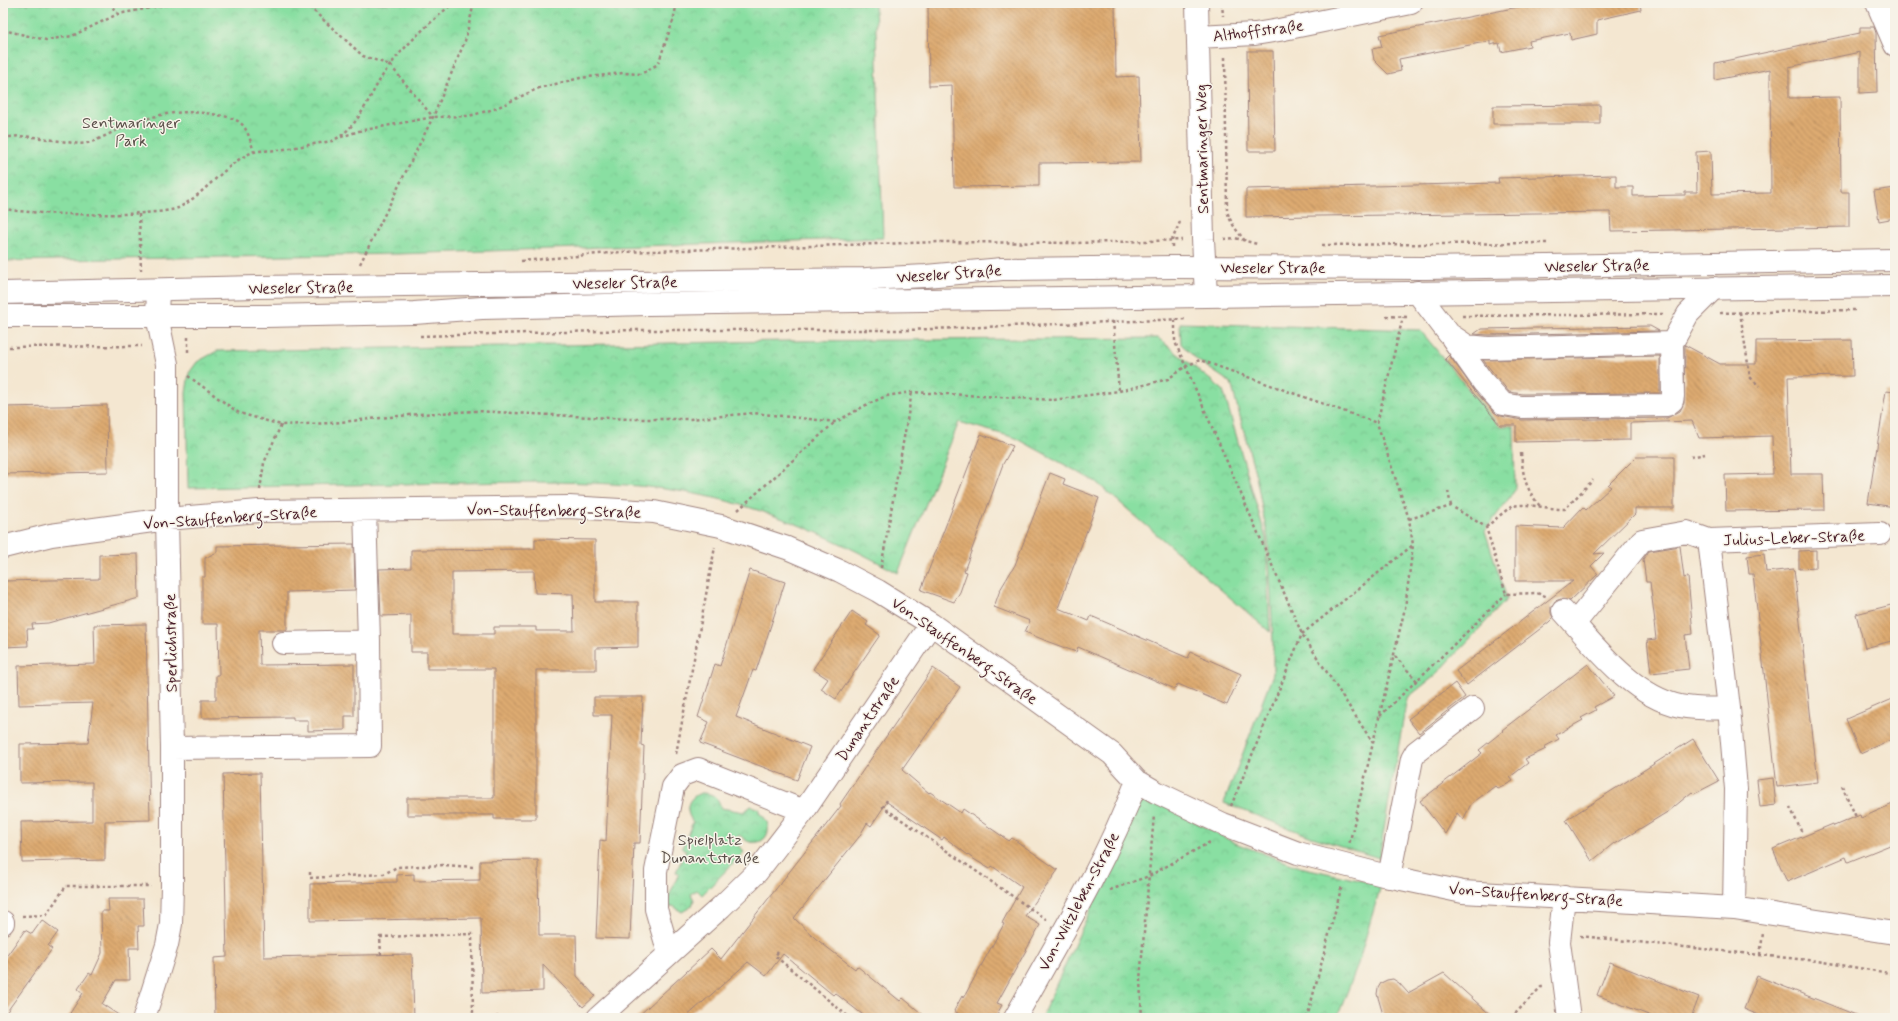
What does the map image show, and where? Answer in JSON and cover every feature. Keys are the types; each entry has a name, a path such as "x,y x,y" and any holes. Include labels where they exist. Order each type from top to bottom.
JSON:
{"street":[{"name":"Sentmaringer Weg","path":"1197,3 1203,239 1206,295"},
{"name":"Althoffstraße","path":"1198,37 1255,34 1411,3"},
{"path":"1877,3 1895,44"},
{"name":"Weseler Straße","path":"3,293 257,287 866,279 926,276 1002,269 1204,267 1425,268 1895,260"},
{"name":"Weseler Straße","path":"3,316 414,313 490,308 1206,295 1895,286"},
{"path":"1417,292 1484,382 1503,404 1522,407 1667,405 1672,401 1673,396 1672,343 1688,314 1714,288"},
{"name":"Sperlichstraße","path":"144,1018 171,924 172,886 172,748 167,519 167,364 157,316 158,290"},
{"path":"1449,334 1467,346 1488,348 1672,343"},
{"name":"Von-Stauffenberg-Straße","path":"3,547 51,535 167,519 259,511 569,507 654,512 721,526 787,548 840,571 878,591 930,624 1112,754 1137,781 1156,792 1223,824 1298,853 1345,864 1389,877 1464,892 1734,908 1895,933"},
{"path":"172,748 370,746 369,641 365,510"},
{"path":"1709,540 1687,532 1642,540 1569,617 1617,670 1636,685 1656,697 1678,706 1703,709 1728,708"},
{"name":"Julius-Leber-Straße","path":"1734,908 1736,789 1709,540 1880,534"},
{"name":"Dunantstraße","path":"598,1018 757,872 804,811 930,624"},
{"path":"283,643 369,641"},
{"path":"1389,877 1412,759 1416,752 1473,708"},
{"path":"669,954 656,909 656,871 673,788 682,775 698,770 804,811"},
{"name":"Von-Witzleben-Straße","path":"1015,1018 1080,901 1124,814 1137,781"},
{"path":"1564,897 1560,934 1564,983 1569,1018"}],"path":[{"path":"109,3 118,14"},
{"path":"3,30 46,40 72,36 118,14 176,3"},
{"path":"305,3 362,56 390,65 434,117"},
{"path":"340,137 357,120 390,65 408,45 453,3"},
{"path":"360,264 434,117 465,40 474,3"},
{"path":"3,208 32,212 139,214 177,208 195,196 242,158 254,152 332,141 358,131 434,117 469,116 494,109 539,88 580,78 623,73 641,74 658,64 673,21 677,3"},
{"path":"1222,3 1225,35 1227,210 1234,228 1247,242"},
{"path":"3,138 30,137 74,143 87,143 149,117 169,112 201,113 232,117 241,122 248,132 254,152"},
{"path":"139,214 141,269"},
{"path":"516,261 621,252 940,242 1076,243 1235,238 1247,242 1263,244"},
{"path":"1315,245 1550,243"},
{"path":"352,264 368,264"},
{"path":"133,269 148,269"},
{"path":"1740,312 1750,377 1759,386"},
{"path":"1380,316 1436,316"},
{"path":"1307,1018 1340,896 1345,864 1405,608 1413,545 1409,519 1377,423 1404,317"},
{"path":"416,336 634,330 907,330 1191,319"},
{"path":"1175,320 1176,342 1302,634 1373,743"},
{"path":"1113,321 1119,391"},
{"path":"3,347 149,346 163,342 195,338"},
{"path":"682,775 674,764 716,542 721,526 836,422 866,405 886,396 912,392 1053,400 1119,391 1168,379 1186,366 1200,360 1377,423"},
{"path":"188,376 239,413 280,424 331,423 419,414 476,411 629,419 690,419 754,413 836,422"},
{"path":"878,591 912,392"},
{"path":"259,511 260,486 264,463 280,424"},
{"path":"1522,453 1523,476 1529,493 1540,506"},
{"path":"1691,456 1705,454"},
{"path":"1486,527 1513,506 1540,506 1556,510 1565,509 1594,480"},
{"path":"1448,492 1451,506 1486,527 1506,594"},
{"path":"1409,519 1451,506"},
{"path":"1080,901 1149,876 1214,840 1223,824 1302,634 1413,545"},
{"path":"1379,717 1506,594 1537,593 1549,597 1569,617"},
{"path":"1394,656 1417,681"},
{"path":"1842,786 1856,816"},
{"path":"1142,1018 1140,980 1156,792"},
{"path":"887,800 883,807 1064,932"},
{"path":"1790,808 1802,833"},
{"path":"310,872 310,878 352,877 384,874 396,867 444,865 474,867"},
{"path":"3,922 10,917 46,915 66,886 172,886"},
{"path":"381,955 380,937 472,934 473,1018"},
{"path":"1560,934 1817,961 1895,974"},
{"path":"778,952 775,956 850,1018"},
{"path":"1511,1018 1541,987 1564,983"},
{"path":"496,1018 499,1015 502,1018"}],"green space":[{"name":"Sentmaringer Park","path":"3,3 875,3 883,238 397,254 3,261"},
{"path":"1180,323 1420,330 1499,426 1514,426 1515,490 1485,531 1507,599 1436,675 1407,698 1379,858 1312,837 1224,803 1273,674 1273,641 1268,539 1256,476 1231,383 1197,360 1181,344"},
{"path":"1158,338 1223,390 1266,538 1270,632 1096,482 1016,438 959,422 898,573 836,541 750,507 660,488 592,483 523,482 188,488 186,393 189,373 197,362 217,351 787,341"},
{"name":"Spielplatz Dunantstraße","path":"701,793 714,796 721,808 744,812 751,806 759,809 759,813 767,822 768,833 762,841 756,842 745,840 739,835 734,841 744,852 702,895 697,890 691,894 694,900 692,906 682,912 673,906 667,908 664,903 667,901 679,873 676,872 686,850 682,848 693,822 688,813 688,805 696,795"},
{"path":"1143,794 1235,843 1300,867 1381,885 1357,967 1337,1018 1041,1018"}],"building":[{"path":"928,3 1115,3 1116,77 1139,76 1141,162 1039,163 1039,186 954,187 952,85 929,86"},
{"path":"1538,3 1640,3 1641,10 1597,20 1597,34 1571,40 1570,33 1529,41 1530,46 1501,52 1499,43 1490,45 1490,41 1399,59 1401,71 1388,74 1374,60 1372,49 1382,47 1379,35"},
{"path":"1860,27 1874,27 1876,33 1877,92 1860,93 1860,52 1789,67 1789,98 1840,97 1841,192 1849,192 1849,227 1611,231 1610,212 1246,217 1246,189 1499,183 1498,178 1616,175 1616,187 1633,187 1633,196 1685,195 1685,192 1697,192 1696,152 1711,151 1712,194 1771,193 1770,69 1715,80 1715,63 1860,33"},
{"path":"1247,51 1273,51 1275,151 1248,151"},
{"path":"1600,105 1600,124 1493,124 1493,106"},
{"path":"1895,188 1895,218 1879,221 1874,191"},
{"path":"1650,326 1659,331 1488,335 1474,334 1481,329"},
{"path":"1852,340 1853,376 1788,377 1791,474 1823,474 1824,510 1726,511 1725,475 1773,474 1772,436 1699,438 1692,421 1630,423 1630,440 1516,442 1516,425 1500,425 1445,359 1449,355 1474,390 1494,412 1501,416 1522,420 1667,418 1680,411 1684,403 1685,345 1720,364 1756,364 1756,341"},
{"path":"1660,356 1660,393 1523,394 1509,392 1483,360"},
{"path":"1886,391 1895,392 1895,507 1868,503"},
{"path":"107,405 108,472 3,474 3,407"},
{"path":"981,434 1013,446 1003,464 964,571 967,572 960,592 954,602 921,590"},
{"path":"1636,457 1674,457 1674,508 1635,508 1635,514 1594,554 1604,553 1591,566 1598,574 1570,601 1561,599 1555,601 1551,607 1553,618 1549,622 1467,685 1456,671 1573,581 1515,581 1515,526 1563,528 1583,507 1586,510 1611,487 1608,485"},
{"path":"1050,473 1065,479 1063,484 1099,498 1058,608 1089,621 1091,616 1188,658 1191,652 1241,674 1227,705 1178,684 1175,689 1078,647 1076,652 1025,632 1030,621 994,607 1000,590 1015,565"},
{"path":"535,539 595,540 595,602 638,602 638,647 596,648 596,670 536,670 536,819 494,819 494,815 407,815 407,798 494,798 494,669 427,669 427,652 411,652 411,615 381,616 379,569 411,568 411,550 535,549","holes":["534,571 535,593 573,594 574,631 536,631 536,627 494,627 494,634 452,634 452,572"]},
{"path":"354,544 355,590 287,592 287,630 259,630 260,665 354,664 354,716 345,716 345,730 308,731 308,720 293,720 293,717 202,718 202,700 216,700 216,675 219,675 218,624 202,624 202,577 205,577 205,558 217,552 217,546"},
{"path":"1680,546 1684,578 1688,577 1693,634 1685,635 1689,669 1651,673 1647,640 1656,639 1655,622 1650,582 1646,582 1643,559 1649,551"},
{"path":"1816,550 1816,568 1799,569 1799,551"},
{"path":"138,554 139,598 48,623 32,624 33,629 27,629 28,646 3,647 3,581 99,579 99,555"},
{"path":"1764,554 1766,572 1794,569 1818,782 1777,787 1753,574 1749,574 1747,556"},
{"path":"750,570 785,582 756,671 753,670 736,717 810,747 797,780 700,743 709,722 698,717 715,664 720,666"},
{"path":"1895,604 1895,640 1865,648 1856,614"},
{"path":"852,611 868,622 866,625 880,635 836,699 821,689 828,679 813,669"},
{"path":"146,624 150,820 105,821 105,860 22,862 21,822 92,821 92,782 20,783 20,744 88,743 93,703 19,705 18,666 95,664 94,625"},
{"path":"1588,664 1614,696 1594,707 1596,710 1581,718 1583,720 1556,735 1559,739 1544,747 1546,749 1525,759 1528,763 1510,777 1513,781 1498,789 1495,786 1471,804 1463,820 1457,813 1445,834 1420,801 1482,753 1479,750 1503,731 1502,730"},
{"path":"933,668 960,687 902,770 929,793 930,792 961,813 963,809 1009,841 1012,838 1058,870 1025,916 1040,925 997,1003 1002,1005 995,1018 967,1018 954,1011 962,996 964,997 1004,924 1002,923 1022,887 992,866 990,869 972,858 944,837 942,840 887,802 871,826 867,823 859,837 794,918 815,938 855,969 857,966 900,1001 903,998 927,1018 867,1018 835,993 833,995 783,954 766,976 748,962 685,1018 636,1018 711,949 721,959 841,806 840,804"},
{"path":"1455,683 1465,697 1419,733 1408,719"},
{"path":"594,697 643,697 641,745 644,746 640,843 634,843 630,939 596,938 600,840 606,841 612,715 594,715"},
{"path":"1895,698 1895,738 1860,753 1846,719"},
{"path":"1693,739 1719,781 1694,794 1692,792 1669,811 1615,844 1614,843 1592,861 1566,820"},
{"path":"260,773 264,957 412,954 414,1018 215,1018 214,958 227,957 223,774"},
{"path":"1773,778 1776,805 1760,807 1757,780"},
{"path":"1895,803 1895,843 1848,862 1846,857 1787,882 1773,849 1833,824 1834,826 1860,815 1861,818"},
{"path":"538,860 539,935 576,935 577,976 595,996 583,1007 543,965 543,991 482,993 481,918 310,921 310,884 397,882 397,875 414,874 414,881 480,880 480,861"},
{"path":"108,899 143,899 144,926 138,926 139,948 129,948 130,980 116,980 102,1004 123,1018 67,1018 83,993 78,989 89,973 92,975 102,953 101,911 109,911"},
{"path":"42,920 58,932 48,946 52,949 3,1017 3,961 25,930 32,934"},
{"path":"1610,962 1699,997 1691,1018 1656,1018 1597,995"},
{"path":"1444,973 1494,1018 1384,1018 1377,994 1381,983 1393,979 1408,993"},
{"path":"1757,976 1861,1018 1766,1018 1744,1009"}]}
